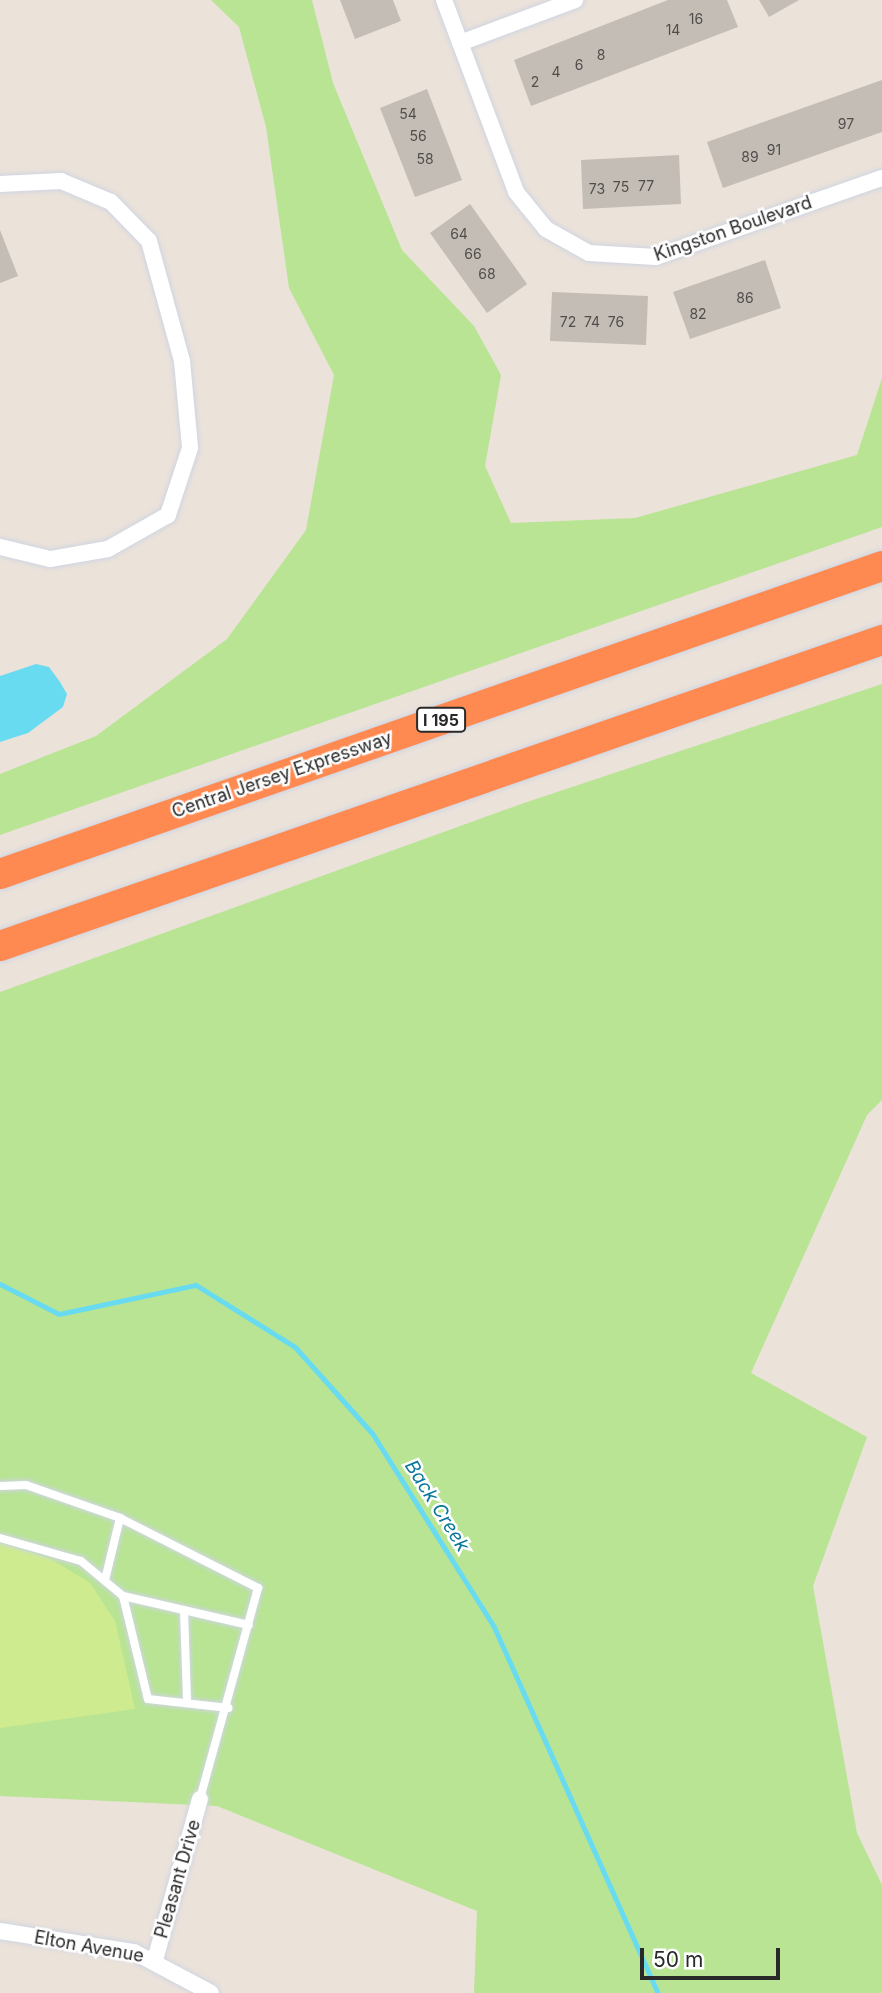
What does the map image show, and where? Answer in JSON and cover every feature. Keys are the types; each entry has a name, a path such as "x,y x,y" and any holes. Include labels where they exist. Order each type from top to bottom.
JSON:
{"highway":[{"name":"Central Jersey Expressway","path":"0,874 882,566"},
{"path":"0,946 882,640"}],"street":[{"name":"Kingston Boulevard","path":"444,0 516,192 546,229 589,253 656,257 882,178"},
{"path":"460,43 575,0"},
{"path":"0,184 61,181 111,202 149,242 181,360 190,448 168,515 108,549 50,559 0,547"},
{"name":"Pleasant Drive","path":"155,1960 200,1799"},
{"name":"Elton Avenue","path":"0,1931 155,1960 211,1993"}],"lane":[{"path":"0,1486 26,1485 120,1518 248,1577 258,1588 229,1708 200,1799"},
{"path":"105,1580 120,1518"},
{"path":"0,1538 81,1562 123,1596 249,1625"},
{"path":"123,1596 148,1699 187,1701 229,1708"},
{"path":"184,1610 187,1701"}],"green space":[{"path":"211,0 312,0 333,83 402,250 474,326 501,375 485,466 511,523 635,518 857,455 882,378 882,527 0,835 0,774 96,736 227,639 306,530 334,375 289,288 266,127 239,27"},
{"path":"882,684 882,1100 867,1115 751,1373 867,1437 813,1586 857,1833 882,1885 882,1993 474,1993 477,1911 217,1806 0,1796 0,992 524,803"},
{"path":"0,1543 51,1559 90,1583 115,1621 135,1709 0,1728"}],"water":[{"path":"36,664 49,667 60,682 67,694 63,707 28,733 0,742 0,676"}],"building":[{"path":"340,0 393,0 401,21 355,39"},
{"path":"668,0 727,0 738,27 531,106 514,60"},
{"path":"759,0 799,0 769,17"},
{"path":"882,80 882,132 723,188 707,142"},
{"path":"427,89 462,180 415,197 380,108"},
{"path":"679,155 681,204 583,209 581,160"},
{"path":"470,204 527,284 487,313 430,233"},
{"path":"0,230 18,276 0,283"},
{"path":"765,260 781,308 690,339 673,292"},
{"path":"552,292 648,296 646,345 550,341"}],"waterway":[{"name":"Back Creek","path":"0,1284 59,1314 196,1285 295,1347 372,1433 494,1627 658,1993"}]}
